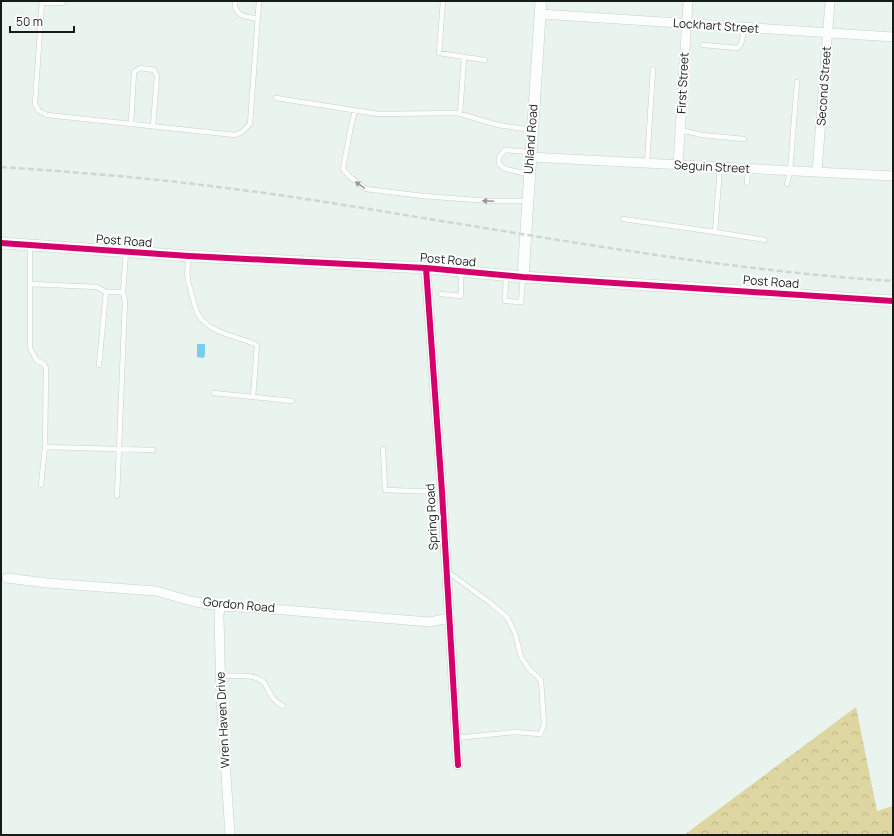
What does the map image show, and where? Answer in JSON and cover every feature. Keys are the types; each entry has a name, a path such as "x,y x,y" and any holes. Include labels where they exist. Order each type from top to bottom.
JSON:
{"street":[{"name":"Uhland Road","path":"523,277 541,1"},
{"name":"First Street","path":"678,165 688,1"},
{"name":"Second Street","path":"817,172 830,1"},
{"name":"Lockhart Street","path":"540,14 893,37"},
{"name":"Seguin Street","path":"530,155 678,165 893,176"},
{"name":"Post Road","path":"1,244 189,256 426,268 506,276 893,301"},
{"name":"Spring Road","path":"426,268 442,492 445,571 458,765"},
{"name":"Gordon Road","path":"6,578 47,583 156,591 220,606 430,622 449,618"},
{"name":"Wren Haven Drive","path":"220,606 220,676 230,835"}],"lane":[{"path":"64,1 62,3 42,2 35,104 39,111 47,115 235,135 242,132 250,124 259,1"},
{"path":"235,1 235,8 239,14 258,19"},
{"path":"443,1 439,53 485,60"},
{"path":"703,45 738,48 741,44 745,28"},
{"path":"460,114 464,57"},
{"path":"131,124 134,72 140,68 154,70 157,76 153,126"},
{"path":"647,163 653,69"},
{"path":"787,184 790,171 797,82"},
{"path":"276,98 378,114 457,113 498,126 532,130"},
{"path":"355,110 343,169 350,177 366,189 423,196 490,201 527,201"},
{"path":"680,130 702,135 744,139"},
{"path":"529,174 505,170 499,164 499,157 505,150 530,155"},
{"path":"714,232 720,167"},
{"path":"747,183 748,169"},
{"path":"623,219 764,240"},
{"path":"30,245 30,348 37,361 43,363 46,368 42,485"},
{"path":"117,496 125,302 123,292 126,252"},
{"path":"189,256 186,273 197,312 202,320 214,329 230,336 246,339 257,345 253,397"},
{"path":"441,294 461,296 461,272"},
{"path":"506,276 504,301 521,302 523,277"},
{"path":"30,284 97,287 106,292 123,292"},
{"path":"99,365 106,292"},
{"path":"214,393 292,401"},
{"path":"44,447 153,450"},
{"path":"383,449 385,490 442,492"},
{"path":"445,571 489,602 507,617 515,633 521,657 529,669 541,680 543,695 544,725 540,734 515,732 456,738"},
{"path":"220,676 258,678 262,680 272,698 283,706"}],"green space":[{"path":"856,707 877,811 893,806 893,835 684,835"}],"water":[{"path":"197,344 205,344 205,356 203,358 197,357"}],"railway":[{"path":"1,167 85,173 198,184 324,202 657,255 775,270 893,281"}],"cycle path":[{"path":"1,243 189,256 426,268 523,277 893,301"},
{"path":"426,268 442,492 458,765"}]}
